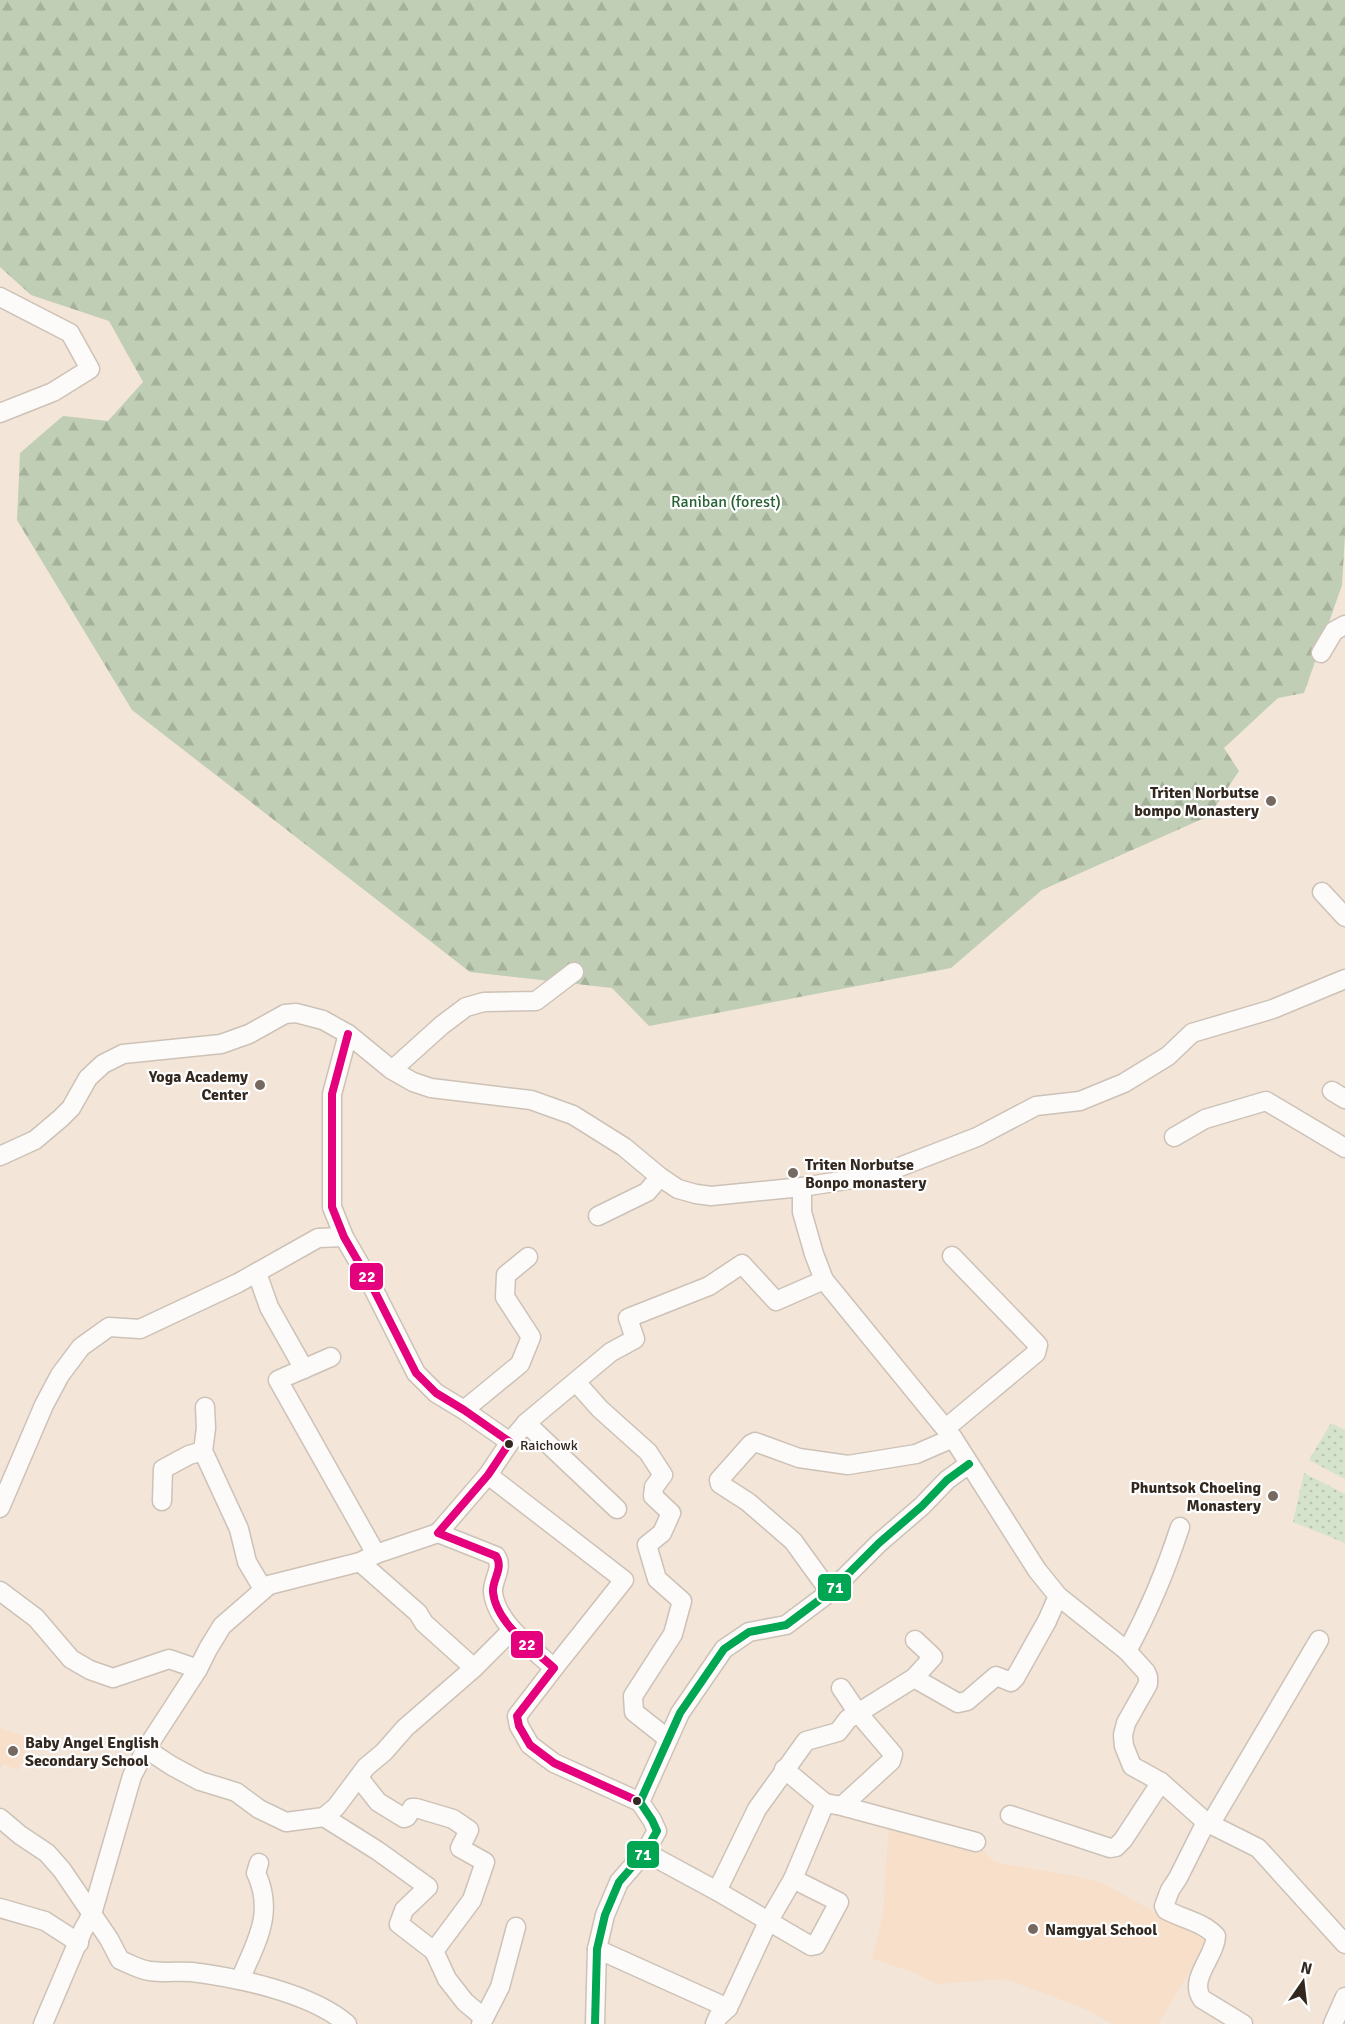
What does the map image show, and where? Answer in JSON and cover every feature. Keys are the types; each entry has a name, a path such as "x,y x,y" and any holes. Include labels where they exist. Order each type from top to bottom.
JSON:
{"street":[{"path":"0,297 70,333 90,369 53,392 0,413"},
{"path":"1321,653 1334,631 1345,625"},
{"path":"1322,892 1345,917"},
{"path":"392,1070 442,1025 466,1007 484,1002 536,1001 574,972"},
{"path":"0,1156 35,1140 70,1107 88,1078 103,1064 123,1054 221,1044 249,1034 285,1014 307,1014 348,1034 392,1070 412,1082 431,1088 531,1100 573,1114 624,1147 678,1189 711,1196 802,1187 879,1174 977,1137 1036,1106 1080,1101 1133,1078 1168,1056 1192,1033 1273,1009 1345,979"},
{"path":"348,1034 332,1094 332,1207 344,1237 416,1372 436,1393 510,1442"},
{"path":"1174,1137 1205,1119 1266,1101 1345,1148"},
{"path":"598,1216 647,1192 660,1177"},
{"path":"802,1187 802,1212 824,1280 950,1433 1037,1570 1058,1596 1127,1651 1148,1677 1148,1684 1126,1723 1123,1735 1124,1746 1132,1766 1161,1782 1208,1823 1258,1848 1345,1944"},
{"path":"0,1508 44,1405 60,1375 81,1347 109,1327 140,1329 257,1273 318,1238 344,1237"},
{"path":"830,1592 793,1541 748,1502 720,1484 719,1480 755,1442 799,1458 848,1465 916,1454 950,1433 1036,1353 1038,1345 952,1256"},
{"path":"464,1410 520,1364 531,1337 505,1297 506,1275 528,1257"},
{"path":"44,2024 83,1930 92,1914 132,1776 146,1749 198,1669 222,1626 268,1585 360,1562 376,1554 438,1533 488,1475 526,1423 611,1352 635,1339 628,1318 709,1286 742,1264 776,1301 824,1280"},
{"path":"257,1273 270,1307 304,1369"},
{"path":"331,1357 278,1380 376,1554"},
{"path":"576,1382 600,1409 648,1452 663,1475 654,1487 653,1496 671,1513 662,1533 647,1545 657,1579 682,1601 673,1634 633,1696 634,1712 668,1739"},
{"path":"205,1407 206,1428 203,1451 239,1529 247,1562 263,1588"},
{"path":"526,1423 617,1509"},
{"path":"162,1501 163,1469 189,1455 203,1451"},
{"path":"640,1802 680,1713 724,1649 749,1632 786,1625 830,1592 947,1480 969,1464"},
{"path":"488,1475 624,1580 516,1716 530,1745 554,1763 640,1802 657,1831 645,1852 620,1882 605,1915 597,1949 595,2024"},
{"path":"1127,1651 1149,1609 1180,1527"},
{"path":"438,1533 496,1556 499,1566 493,1588 494,1602 512,1630 554,1668"},
{"path":"360,1562 418,1613 424,1623 474,1668"},
{"path":"0,1592 36,1618 71,1659 90,1670 113,1678 169,1659 198,1669"},
{"path":"914,1678 958,1703 967,1701 996,1676 1011,1682 1058,1596"},
{"path":"146,1749 200,1781 236,1792 259,1809 286,1822 324,1817 336,1808 366,1767 384,1752 405,1728 474,1668 512,1630"},
{"path":"717,1890 757,1809 806,1741 838,1732 848,1719 914,1678 933,1658 915,1640"},
{"path":"1243,2024 1202,1999 1198,1994 1197,1988 1204,1966 1213,1951 1216,1936 1207,1926 1183,1919 1166,1910 1164,1906 1170,1890 1208,1823 1319,1640"},
{"path":"715,2024 718,2017 728,2008 768,1922 833,1805 891,1761 893,1754 858,1713 841,1688"},
{"path":"784,1769 833,1805 976,1842"},
{"path":"358,1778 378,1802 402,1816 407,1817 412,1809 416,1808 453,1819 469,1830 460,1848 485,1862 472,1900 434,1951"},
{"path":"1010,1815 1110,1848 1116,1847 1161,1782"},
{"path":"324,1817 378,1851 428,1887 404,1910 399,1924 434,1951 447,1979 483,2021 500,1987 516,1927"},
{"path":"0,1818 47,1853 62,1869 109,1939 120,1960 149,1971 190,1972 240,1980 305,1999 341,2022"},
{"path":"645,1852 717,1890 811,1946 816,1945 839,1902 793,1878"},
{"path":"240,1980 264,1921 263,1889 256,1873 259,1863"},
{"path":"0,1908 45,1920 79,1943"},
{"path":"597,1949 728,2008"},
{"path":"1334,2024 1345,1997"}],"shaded area":[{"name":"Baby Angel English Secondary School","path":"0,1728 30,1738 18,1770 3,1764 0,1770"},
{"name":"Namgyal School","path":"889,1823 976,1842 994,1862 1102,1883 1211,1943 1204,1948 1158,2024 1113,2024 1085,2009 1006,1979 937,1984 911,1971 872,1959 883,1915"}],"green space":[{"name":"Raniban (forest)","path":"0,0 1345,0 1345,535 1342,585 1304,693 1278,698 1224,748 1239,771 1209,816 1042,890 951,968 649,1026 612,988 470,972 132,710 17,520 20,453 63,416 108,421 143,382 109,321 31,295 0,267"},
{"path":"1331,1423 1345,1430 1345,1479 1309,1460"},
{"path":"1304,1473 1345,1494 1345,1543 1293,1522"}],"transit line":[{"name":"22","path":"348,1034 332,1094 332,1207 344,1237 370,1282 416,1373 436,1393 510,1442 488,1475 438,1533 496,1556 499,1565 493,1592 501,1614 526,1644 554,1668 517,1716 519,1726 530,1745 554,1763 640,1802"},
{"name":"71","path":"595,2024 597,1949 605,1915 619,1882 645,1852 657,1831 640,1802 680,1713 724,1649 749,1632 786,1625 830,1592 947,1480 969,1464"}],"place":[{"name":"Triten Norbutse bompo Monastery","path":"1271,801"},
{"name":"Yoga Academy Center","path":"260,1085"},
{"name":"Triten Norbutse Bonpo monastery","path":"793,1173"},
{"name":"Raichowk","path":"509,1444"},
{"name":"Phuntsok Choeling Monastery","path":"1273,1496"},
{"name":"Baby Angel English Secondary School","path":"13,1751"},
{"name":"Namgyal School","path":"1033,1929"}]}
